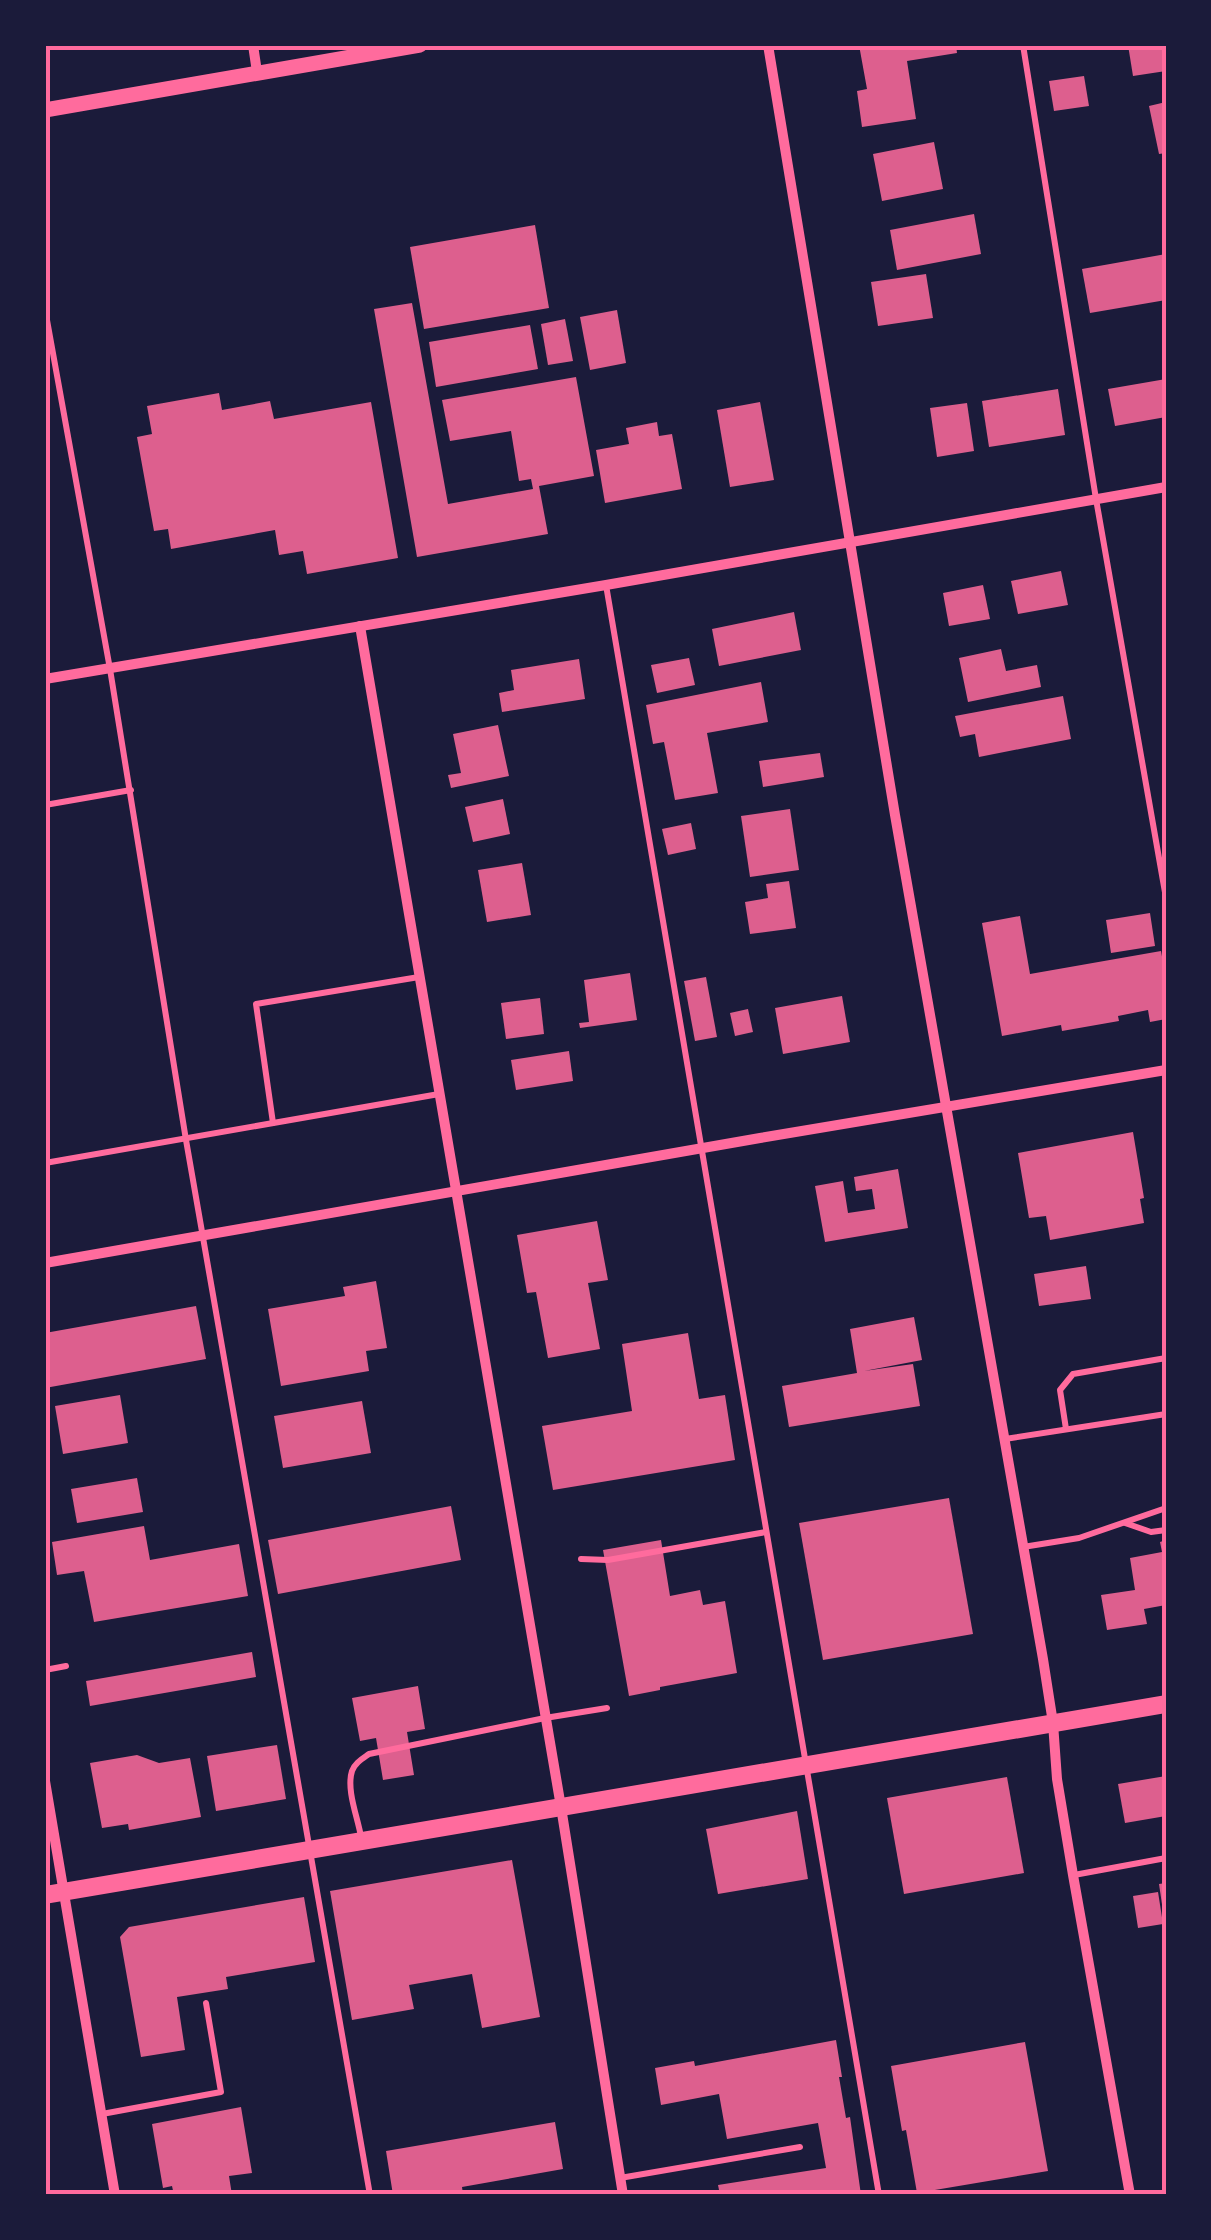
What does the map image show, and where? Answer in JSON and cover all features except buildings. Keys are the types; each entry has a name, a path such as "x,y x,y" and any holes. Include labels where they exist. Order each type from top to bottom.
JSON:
{"main road":[{"path":"45,1895 1166,1704"}],"street":[{"path":"252,45 257,72"},
{"path":"45,110 420,45"},
{"path":"768,45 849,541 1054,1723 1057,1779 1072,1876 1130,2195"},
{"path":"45,680 1166,487"},
{"path":"360,626 623,2195"},
{"path":"45,1263 1166,1070"},
{"path":"45,1781 115,2195"}],"lane":[{"path":"1023,45 1096,499 1166,898"},
{"path":"45,309 131,790 186,1140 370,2195"},
{"path":"606,585 879,2195"},
{"path":"45,805 131,790"},
{"path":"273,1124 256,1004 420,977"},
{"path":"45,1164 439,1094"},
{"path":"1066,1429 1060,1390 1072,1374 1166,1358"},
{"path":"1004,1439 1166,1414"},
{"path":"1023,1547 1079,1538 1166,1508"},
{"path":"1125,1523 1151,1532 1166,1530"},
{"path":"581,1558 608,1560 766,1532"},
{"path":"45,1670 66,1666"},
{"path":"362,1840 351,1787 352,1772 369,1754 607,1708"},
{"path":"1072,1876 1166,1858"},
{"path":"102,2114 221,2092 206,2003"},
{"path":"620,2178 800,2147"}]}
